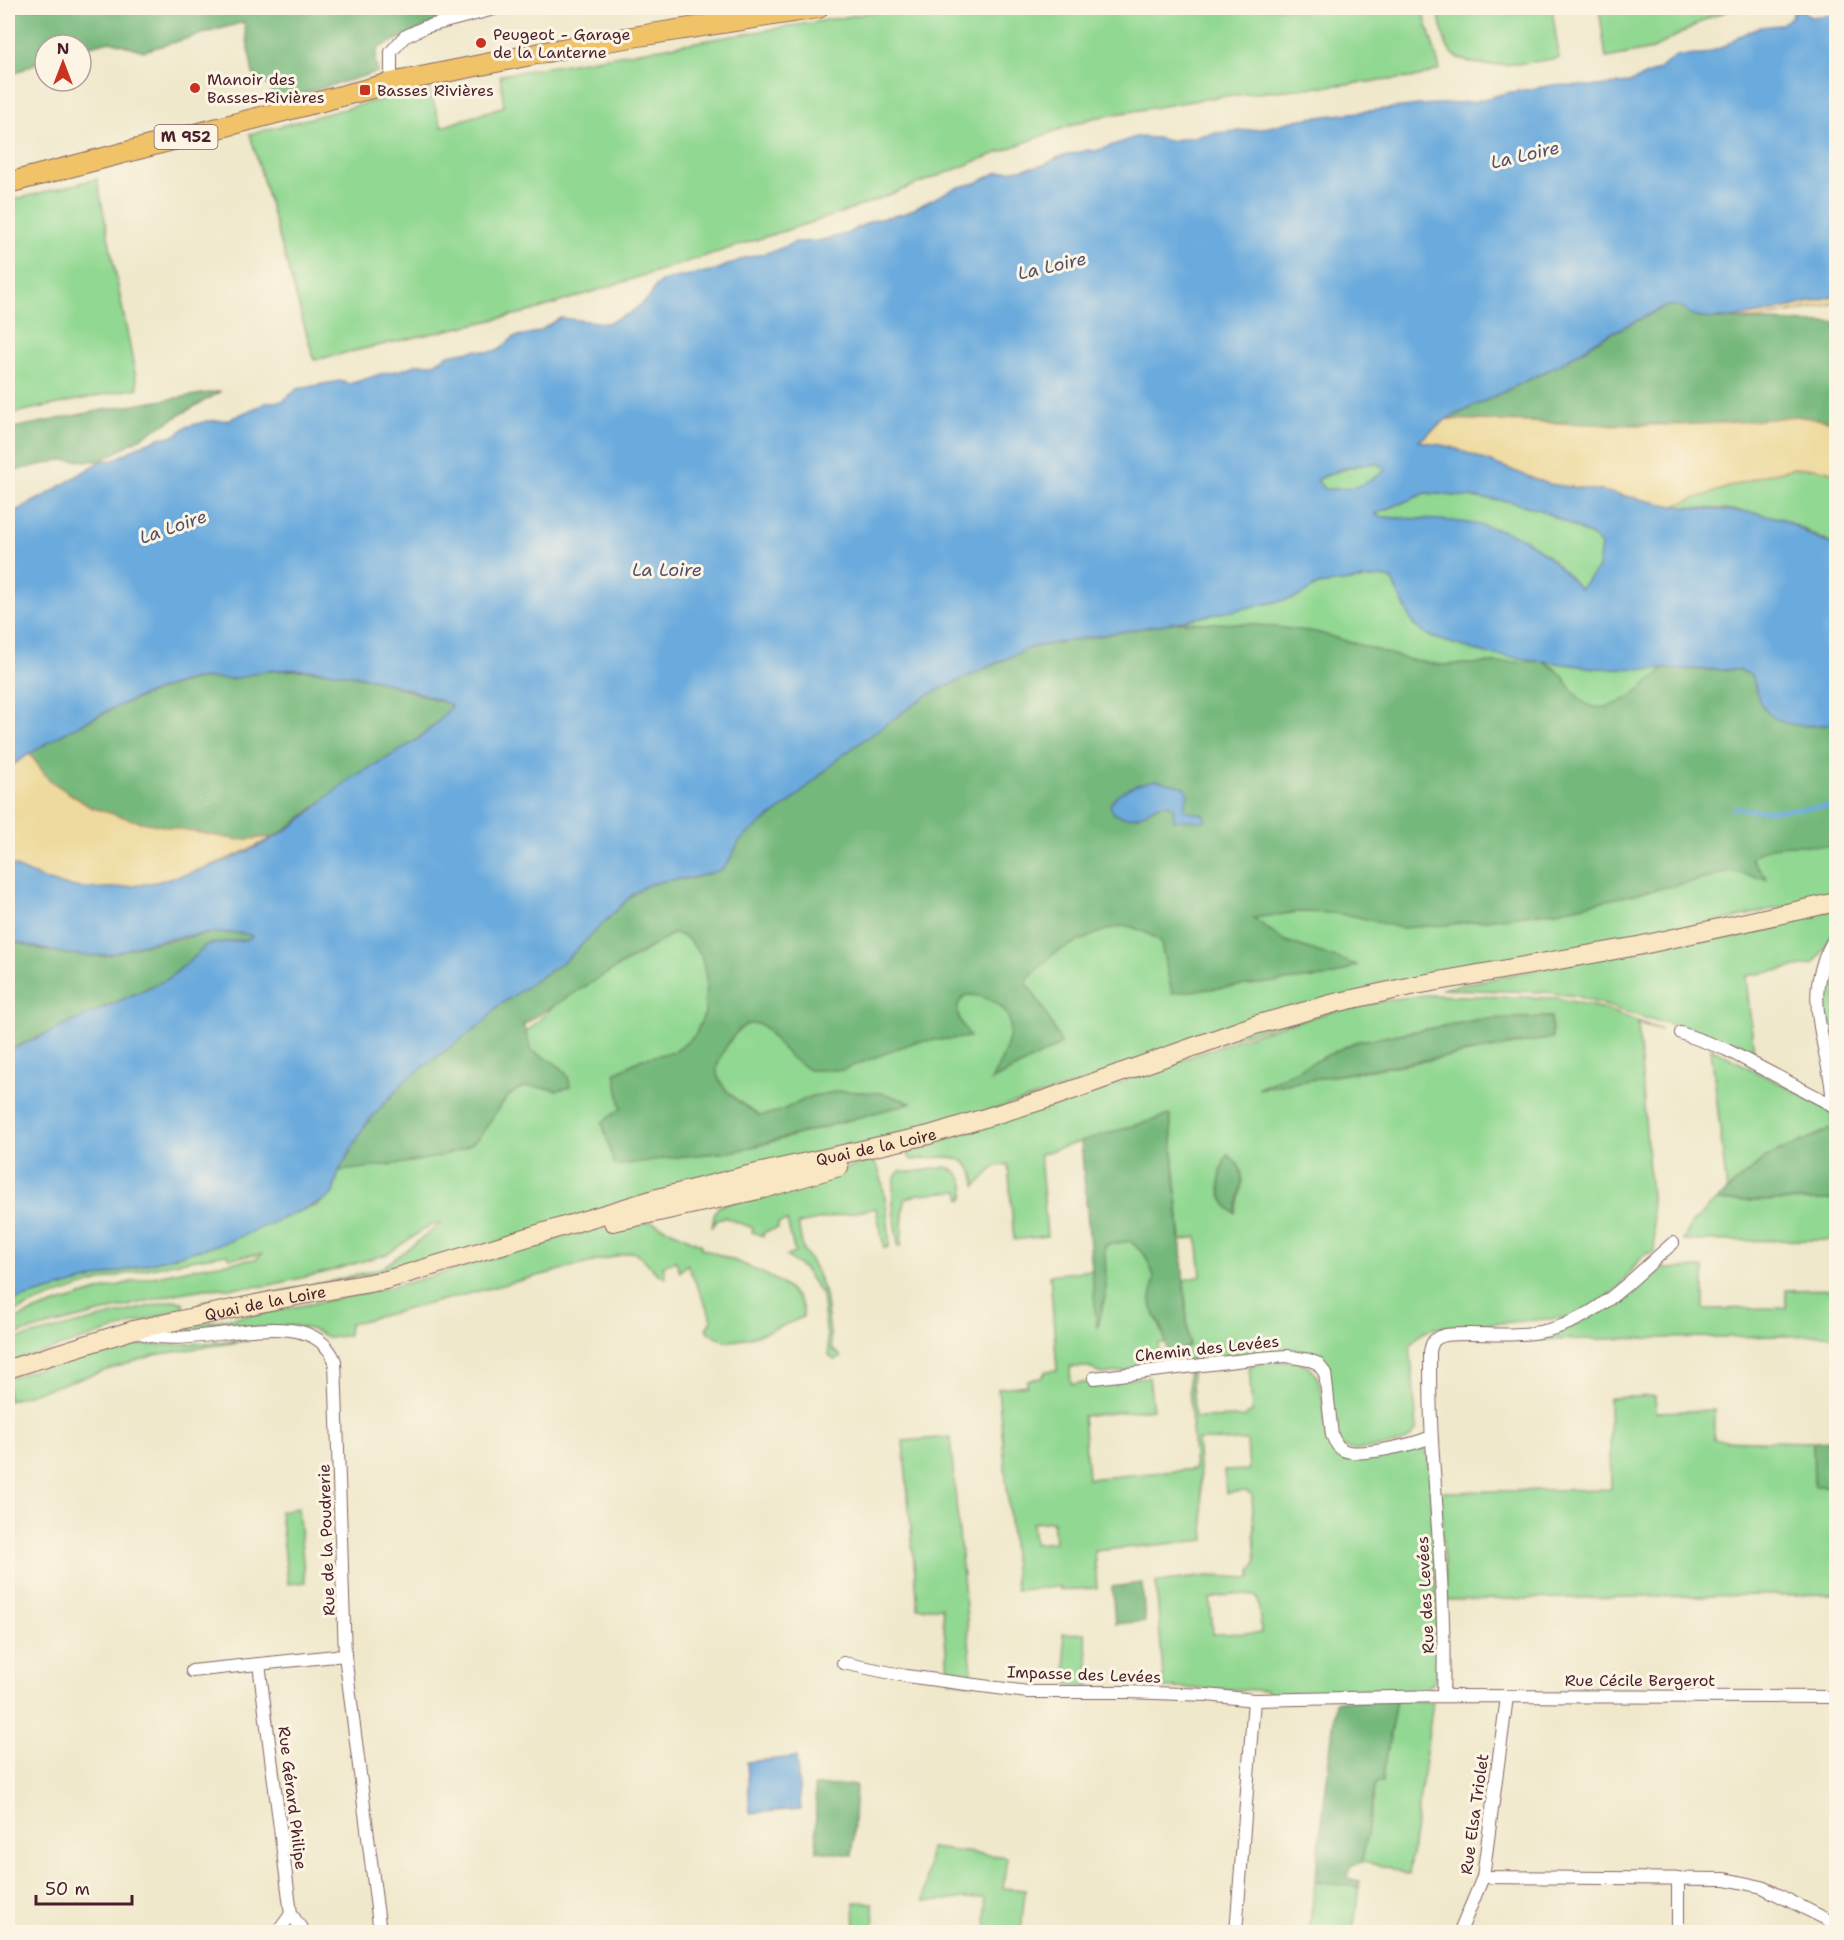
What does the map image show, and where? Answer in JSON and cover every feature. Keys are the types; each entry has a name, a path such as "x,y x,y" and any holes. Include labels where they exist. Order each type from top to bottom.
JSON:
{"main road":[{"name":"M 952","path":"8,183 391,83 581,45 818,8"},
{"name":"Quai de la Loire","path":"8,1369 133,1330 275,1300 386,1280 654,1199 748,1175 929,1135 1050,1098 1255,1025 1335,1003 1416,985 1638,946 1836,902"}],"street":[{"path":"391,83 391,52 404,37 443,21 498,8"},
{"path":"1834,1106 1818,1014 1818,991 1821,964 1836,936"},
{"path":"1681,1033 1725,1049 1834,1106"},
{"name":"Rue des Levées","path":"1443,1696 1443,1611 1431,1437 1430,1353 1432,1342 1437,1337 1455,1334 1531,1334 1570,1323 1607,1302 1673,1243"},
{"name":"Rue de la Poudrerie","path":"133,1330 144,1336 176,1338 211,1336 249,1330 303,1332 326,1345 335,1361 345,1655 380,1932"},
{"name":"Chemin des Levées","path":"1094,1378 1250,1359 1287,1356 1299,1358 1317,1363 1325,1373 1332,1435 1334,1441 1343,1450 1354,1452 1396,1448 1431,1437"},
{"path":"192,1671 345,1655"},
{"name":"Rue Gérard Philipe","path":"259,1664 291,1914 304,1932"},
{"name":"Impasse des Levées","path":"843,1664 906,1676 1028,1692 1128,1692 1207,1695 1254,1700"},
{"path":"1236,1932 1254,1700 1443,1696"},
{"name":"Rue Cécile Bergerot","path":"1443,1696 1836,1697"},
{"name":"Rue Elsa Triolet","path":"1460,1932 1469,1916 1483,1877 1507,1696"},
{"path":"1483,1877 1725,1879 1750,1883 1777,1893 1836,1924"},
{"path":"1678,1878 1678,1932"},
{"path":"278,1932 291,1914"}],"green space":[{"path":"8,8 450,8 452,19 425,27 378,48 375,61 378,72 273,102 270,87 253,74 244,22 144,51 110,41 93,45 93,33 33,33 33,64 8,77"},
{"path":"899,8 1422,8 1440,69 1419,77 1216,97 1093,118 850,210 532,311 314,360 250,134 428,87 442,127 504,106 500,75"},
{"path":"1437,8 1552,8 1559,58 1500,65 1469,62 1457,57 1448,48"},
{"path":"1599,8 1735,8 1708,18 1653,49 1606,58"},
{"path":"97,179 138,388 8,414 8,201"},
{"path":"1677,305 1699,318 1836,322 1836,422 1795,416 1756,422 1704,424 1447,419 1561,364 1601,338 1667,306"},
{"path":"221,391 101,461 61,460 8,472 8,429 102,410"},
{"path":"1376,463 1386,470 1357,487 1324,489 1317,480 1346,468"},
{"path":"1794,468 1815,468 1836,473 1836,545 1768,515 1673,506 1764,475"},
{"path":"1426,493 1508,501 1541,510 1590,535 1601,545 1597,570 1836,631 1836,895 1699,926 1443,974 992,1110 397,1270 198,1307 200,1303 210,1300 277,1292 382,1268 442,1223 429,1226 387,1254 323,1273 266,1286 204,1289 179,1293 8,1336 8,1323 66,1301 170,1273 256,1259 262,1254 229,1258 228,1254 172,1263 88,1285 8,1315 8,1302 228,1242 291,1214 316,1206 333,1193 339,1171 374,1166 488,1068 638,927 1156,535 1549,557 1532,545 1492,529 1446,521 1381,517 1375,514","holes":["910,1103 736,1151 699,1155"]},
{"path":"1176,622 1251,624 1316,632 1407,659 1440,665 1543,661 1561,674 1579,698 1589,705 1600,708 1624,700 1664,669 1739,670 1752,675 1760,701 1767,712 1805,726 1836,724 1836,846 1792,845 1760,852 1751,858 1767,879 1729,871 1709,878 1557,911 1446,925 1400,928 1355,916 1331,913 1299,912 1254,918 1283,940 1357,965 1333,976 1172,993 1160,940 1143,931 1126,926 1110,929 1052,955 1029,978 1026,982 1062,1044 991,1081 1008,1041 1009,1020 997,1004 979,996 966,995 958,1005 958,1016 970,1037 915,1042 842,1070 809,1070 789,1056 762,1025 749,1024 738,1031 727,1045 719,1060 717,1073 728,1092 760,1116 780,1111 812,1096 841,1091 883,1093 911,1103 736,1151 615,1166 602,1122 621,1109 615,1073 642,1059 676,1051 695,1035 705,1013 706,977 701,955 687,938 674,933 523,1025 532,1051 562,1069 569,1080 570,1087 557,1090 527,1087 517,1090 505,1100 476,1140 451,1153 412,1162 339,1171 366,1124 406,1080 484,1022 497,1007 567,959 632,895 647,885 692,878 721,870 729,861 739,842 755,828 791,802 840,757 926,696 1029,648"},
{"path":"302,670 340,673 376,680 452,705 443,718 408,747 349,780 274,837 238,840 136,821 90,807 49,780 29,753 118,706 167,687 197,679 237,678 263,671"},
{"path":"1836,908 1836,930 1814,964 1746,976 1754,1053 1744,1049 1743,1045 1737,1042 1734,1044 1707,1033 1642,1017 1576,996 1543,992 1441,989"},
{"path":"212,933 243,933 253,936 249,939 206,945 168,979 8,1051 8,940 47,951 104,956 142,945"},
{"path":"1836,938 1836,1030 1824,1031 1825,971"},
{"path":"1427,995 1557,998 1605,1009 1661,1030 1638,1023 1655,1251 1640,1259 1619,1287 1605,1299 1573,1317 1436,1328 1424,1331 1410,1345 1417,1429 1407,1440 1396,1444 1358,1450 1349,1449 1340,1444 1335,1435 1329,1379 1325,1367 1317,1359 1279,1351 1146,1364 1147,1368 1103,1374 1089,1367 1070,1367 1071,1384 1149,1377 1153,1409 1083,1416 1088,1479 1195,1469 1188,1372 1191,1372 1195,1418 1246,1417 1247,1414 1252,1413 1249,1365 1277,1361 1298,1362 1314,1373 1320,1385 1323,1400 1328,1443 1335,1452 1346,1457 1366,1457 1401,1452 1416,1447 1429,1455 1440,1665 1438,1674 1431,1685 1418,1691 1271,1695 1265,1690 1164,1688 1156,1582 1208,1576 1251,1578 1251,1569 1256,1564 1252,1495 1246,1491 1226,1493 1224,1471 1249,1470 1247,1441 1197,1440 1205,1540 1094,1551 1097,1588 1060,1590 1059,1587 1016,1590 998,1388 1027,1385 1027,1380 1041,1378 1046,1371 1057,1370 1050,1275 1092,1270 1098,1327 1106,1292 1105,1245 1130,1241 1145,1255 1154,1278 1152,1308 1167,1343 1158,1343 1159,1356 1168,1356 1189,1345 1184,1280 1201,1276 1197,1237 1181,1241 1170,1115 1040,1154 1047,1236 1014,1240 1008,1164 995,1167 976,1186 968,1165 961,1160 942,1157 912,1160 906,1153 914,1146 1092,1093 1256,1033 1341,1009","holes":["1551,1017 1552,1038 1260,1088 1355,1042 1482,1019","1227,1155 1239,1166 1242,1180 1240,1196 1234,1212 1228,1207 1221,1193 1222,1170","1053,1521 1055,1542 1034,1544 1032,1523","1233,1594 1255,1596 1258,1599 1261,1633 1213,1634 1210,1599"]},
{"path":"1551,1017 1552,1038 1258,1089 1355,1042 1482,1019"},
{"path":"1711,1048 1831,1110 1833,1128 1764,1158 1727,1191"},
{"path":"1831,1110 1836,1113 1836,1200 1716,1201 1764,1158 1833,1128"},
{"path":"1170,1115 1189,1346 1168,1356 1163,1331 1152,1308 1154,1278 1151,1268 1145,1255 1130,1241 1105,1245 1106,1292 1097,1329 1081,1141"},
{"path":"1227,1155 1239,1167 1241,1173 1241,1188 1235,1213 1229,1208 1221,1194 1220,1178"},
{"path":"874,1162 881,1177 889,1247 884,1248 876,1208 798,1224 803,1249 815,1269 825,1294 832,1349 840,1355 840,1358 834,1360 829,1355 822,1295 804,1269 786,1256 795,1253 787,1221 778,1223 778,1228 764,1232 763,1236 752,1232 753,1228 724,1217 718,1219 712,1227 715,1212 719,1206"},
{"path":"946,1167 956,1172 962,1179 965,1188 964,1198 961,1200 959,1191 920,1194 904,1199 901,1246 898,1246 893,1206 896,1176 900,1171 912,1172"},
{"path":"1836,1200 1836,1240 1683,1241 1692,1223 1716,1201"},
{"path":"652,1222 702,1245 701,1248 746,1265 780,1283 793,1293 801,1305 803,1317 743,1339 726,1341 720,1339 706,1329 712,1319 687,1264 680,1272 676,1261 663,1266 666,1278 632,1252 349,1324 348,1335 330,1338 310,1329 293,1326 190,1332 189,1330 192,1325 387,1288 591,1231"},
{"path":"1704,1268 1704,1309 1786,1308 1786,1290 1836,1289 1836,1335 1541,1340 1543,1336 1579,1323 1654,1269"},
{"path":"175,1300 184,1303 184,1308 8,1363 8,1341"},
{"path":"249,1340 155,1355 8,1401 8,1378 117,1345 173,1345"},
{"path":"1655,1396 1656,1412 1714,1410 1714,1440 1813,1442 1814,1486 1836,1486 1836,1594 1446,1600 1440,1492 1611,1489 1609,1398"},
{"path":"950,1437 973,1684 949,1680 942,1607 918,1608 903,1441"},
{"path":"1836,1441 1836,1486 1814,1486 1813,1442"},
{"path":"298,1508 305,1582 288,1584 280,1511"},
{"path":"1142,1583 1145,1621 1115,1624 1112,1587"},
{"path":"1085,1633 1090,1686 1068,1685 1063,1634"},
{"path":"1396,1699 1433,1702 1409,1875 1388,1867 1362,1862 1376,1782 1382,1783"},
{"path":"1396,1699 1382,1783 1376,1782 1362,1862 1350,1866 1347,1879 1360,1881 1359,1887 1315,1882 1336,1701"},
{"path":"856,1785 852,1855 817,1851 815,1786"},
{"path":"930,1848 1007,1857 1003,1888 1025,1890 1021,1932 987,1932 985,1898 924,1901"},
{"path":"1315,1882 1359,1887 1353,1932 1309,1932"},
{"path":"854,1902 873,1903 874,1932 855,1932"}],"sand":[{"path":"1836,295 1836,303 1758,319 1730,319"},
{"path":"1795,416 1836,422 1836,473 1815,468 1794,468 1764,475 1673,506 1601,491 1548,484 1451,447 1419,441 1447,419 1665,425 1752,421"},
{"path":"29,753 49,780 90,807 136,821 238,840 274,837 198,870 144,884 117,888 90,888 49,881 8,863 8,768"}],"water":[{"name":"La Loire","path":"1795,8 1801,8 1810,17 1836,14 1836,295 1769,312 1734,318 1702,318 1678,307 1667,306 1601,338 1561,364 1447,419 1419,441 1451,447 1548,484 1601,491 1673,506 1757,513 1783,519 1820,540 1836,545 1836,724 1804,726 1775,718 1760,702 1752,675 1739,670 1594,668 1487,654 1431,637 1414,626 1392,580 1383,577 1318,585 1296,598 1029,648 926,696 840,757 791,802 739,842 729,861 721,870 692,878 647,885 632,895 567,959 497,1007 484,1022 406,1080 366,1124 339,1171 333,1193 327,1199 228,1242 8,1302 8,1051 168,979 206,945 249,939 252,936 228,933 196,935 139,945 112,954 91,956 55,952 8,940 8,863 56,883 90,888 118,888 148,884 207,868 235,857 285,831 349,780 418,739 441,718 451,705 383,682 336,672 288,669 261,672 233,679 197,679 164,688 109,710 57,737 8,768 8,515 48,494 101,461 114,460 159,438 176,435 186,427 207,421 228,420 268,402 283,401 297,389 340,381 349,384 418,364 434,364 448,355 476,350 489,352 499,350 514,337 538,332 560,318 607,323 630,313 649,298 656,286 664,280 716,270 796,242 818,241 846,234 871,221 906,213 955,188 976,183 996,173 1044,165 1059,157 1088,150 1096,151 1136,137 1169,141 1214,133 1260,129 1301,119 1419,105 1473,102 1506,93 1554,85 1596,86 1629,83 1658,70 1676,56 1701,55 1723,47 1739,36 1760,27 1780,25 1792,17","holes":["1376,463 1386,470 1357,486 1324,489 1317,480 1345,468","1426,493 1508,501 1541,510 1590,535 1601,545 1598,568 1580,589 1543,552 1517,536 1501,530 1467,523 1381,517 1375,514"]},
{"path":"1156,780 1185,787 1188,794 1184,809 1204,815 1205,821 1174,820 1173,806 1166,804 1133,817 1114,814 1110,805 1113,799 1136,785"},
{"path":"796,1757 801,1809 750,1813 747,1762"}],"waterway":[{"path":"1733,808 1766,811 1836,806"}],"place":[{"name":"Peugeot - Garage de la Lanterne","path":"481,43"},
{"name":"Manoir des Basses-Rivières","path":"195,88"},
{"name":"Basses Rivières","path":"365,90"}]}
